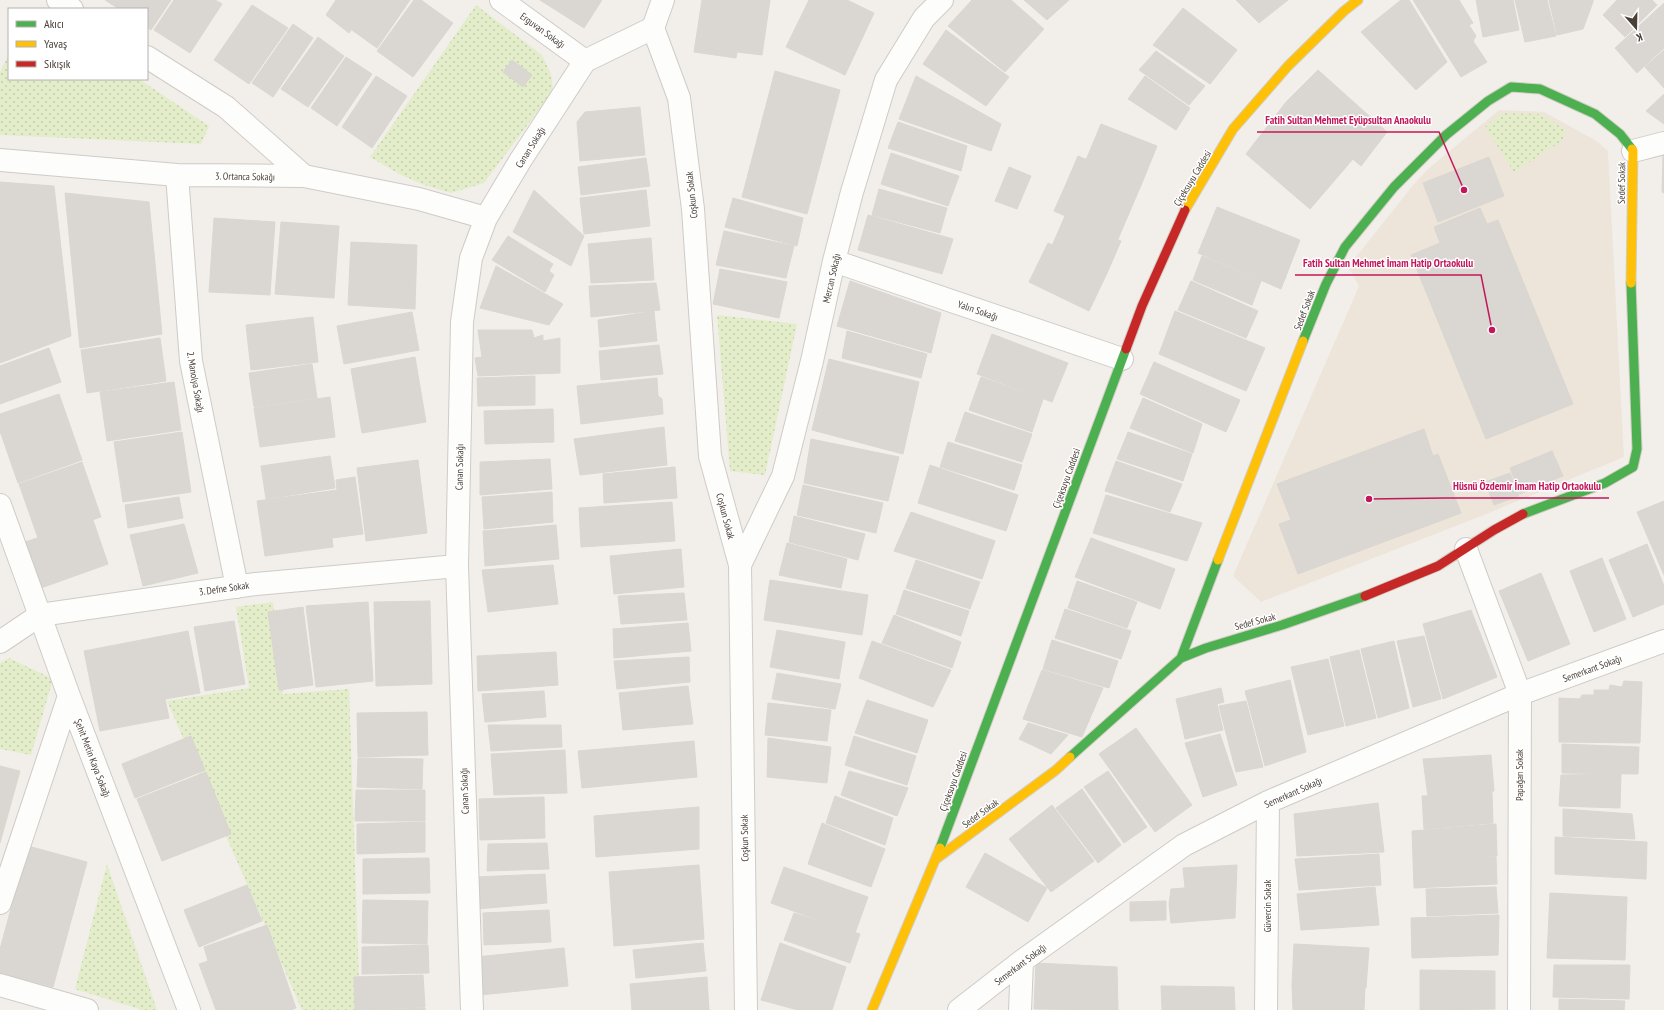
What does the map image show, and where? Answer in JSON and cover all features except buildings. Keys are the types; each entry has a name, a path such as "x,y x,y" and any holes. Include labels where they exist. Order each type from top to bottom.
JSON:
{"street":[{"path":"58,0 70,8"},
{"name":"Erguvan Sokağı","path":"501,0 585,60"},
{"path":"585,60 653,28 663,0"},
{"name":"Mercan Sokağı","path":"740,566 783,476 812,361 834,261 852,192 886,80 924,18 942,0"},
{"name":"Çiçeksuyu Caddesi","path":"872,1010 936,859 1142,306 1185,209 1234,129 1288,66 1358,0"},
{"name":"Coşkun Sokak","path":"653,28 679,98 693,209 710,456 740,566 746,1010"},
{"path":"148,58 226,107 304,176"},
{"name":"Canan Sokağı","path":"472,1010 457,566 462,322 471,258 486,218 520,161 585,60"},
{"name":"Sedef Sokak","path":"936,859 1056,770 1181,658 1206,647 1347,603 1428,571 1516,517 1570,495 1603,485 1632,467 1637,449 1631,299 1633,151 1620,134 1595,114 1540,89 1511,87 1488,101 1446,135 1394,187 1344,247 1326,284 1240,501 1181,658"},
{"path":"1633,151 1664,144"},
{"name":"3. Ortanca Sokağı","path":"0,160 177,175 304,176 419,199 486,218"},
{"name":"2. Manolya Sokağı","path":"177,175 191,360 237,587"},
{"name":"Yalın Sokağı","path":"834,261 1122,358"},
{"name":"Şehit Metin Kaya Sokağı","path":"0,506 189,1010"},
{"name":"Papağan Sokak","path":"1466,549 1520,694 1519,1010"},
{"name":"3. Defne Sokak","path":"0,642 40,615 237,587 457,566"},
{"name":"Semerkant Sokağı","path":"959,1010 1022,961 1184,845 1268,802 1520,694 1664,642"},
{"path":"0,904 70,696"},
{"name":"Güvercin Sokak","path":"1266,1010 1268,802"},
{"path":"1020,1010 1022,961"},
{"path":"0,985 87,1010"}],"shaded area":[{"path":"1499,110 1544,112 1597,141 1608,151 1624,457 1484,515 1261,602 1233,576 1359,286 1348,267 1414,184 1428,169"}],"green space":[{"path":"476,5 542,55 551,74 553,91 484,183 451,193 424,185 401,175 370,157"},
{"path":"8,56 8,80 140,80 209,126 201,144 0,135 0,72"},
{"path":"1501,113 1540,114 1566,130 1562,141 1514,172 1485,127"},
{"path":"717,315 797,324 765,475 730,471"},
{"path":"273,602 283,694 349,689 360,1010 302,1010 167,701 249,688 236,607"},
{"path":"9,658 53,679 31,755 0,749 0,663"},
{"path":"107,864 157,1010 139,1010 75,989"}],"traffic: fast":[{"path":"1303,341 1326,284 1345,247 1394,187 1446,135 1488,101 1511,87 1540,89 1595,114 1620,134 1632,149"},
{"path":"1523,514 1605,483 1633,467 1637,449 1631,283"},
{"path":"940,848 1126,349"},
{"path":"1181,658 1218,560"},
{"path":"1070,757 1181,658 1206,648 1282,625 1365,596"}],"traffic: slow":[{"path":"1185,210 1233,129 1288,66 1344,11 1358,0"},
{"path":"1631,283 1632,149"},
{"path":"1218,560 1303,341"},
{"path":"936,859 1056,770 1070,757"},
{"path":"872,1010 940,848"}],"traffic: jam":[{"path":"1126,349 1142,306 1185,210"},
{"path":"1365,596 1438,566 1494,530 1523,514"}],"place":[{"name":"Fatih Sultan Mehmet Eyüpsultan Anaokulu","path":"1464,190"},
{"name":"Fatih Sultan Mehmet İmam Hatip Ortaokulu","path":"1492,330"},
{"name":"Hüsnü Özdemir İmam Hatip Ortaokulu","path":"1369,499"}]}
